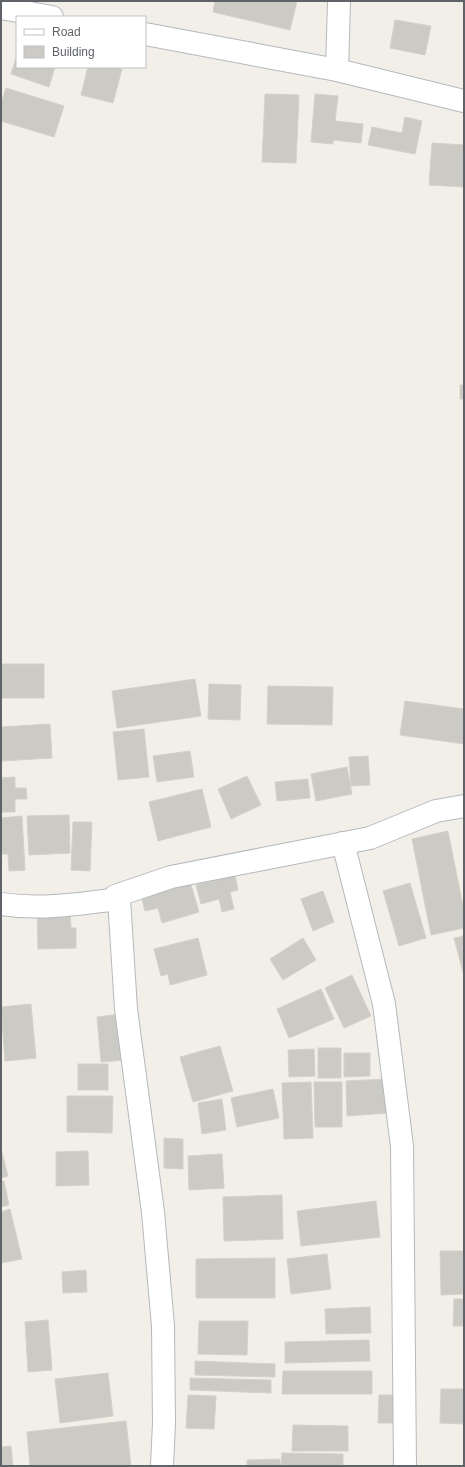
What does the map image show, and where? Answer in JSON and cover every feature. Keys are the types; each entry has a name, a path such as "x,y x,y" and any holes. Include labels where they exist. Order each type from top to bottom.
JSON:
{"street":[{"path":"337,70 339,1"},
{"path":"1,8 44,11"},
{"path":"146,34 337,70 464,101"},
{"path":"162,1466 164,1423 163,1326 153,1212 126,1009 119,899 116,896 171,877 370,838 436,811 464,806"},
{"path":"343,843 384,1004 402,1146 405,1466"},
{"path":"1,904 28,907 63,907 119,899"}],"building":[{"path":"215,1 297,1 290,30 213,12"},
{"path":"395,20 431,26 425,55 390,48"},
{"path":"16,58 16,68 55,68 49,87 11,74"},
{"path":"88,68 122,69 113,103 81,95"},
{"path":"6,88 64,106 54,137 1,121 1,104"},
{"path":"265,94 299,95 296,163 262,162"},
{"path":"315,94 338,96 335,121 363,124 361,143 333,140 333,144 311,142"},
{"path":"405,117 422,121 415,154 368,145 372,127 402,133"},
{"path":"432,143 464,145 464,187 429,185"},
{"path":"460,385 464,385 464,399 460,399"},
{"path":"1,664 44,664 44,698 1,698"},
{"path":"195,679 201,716 117,728 112,691"},
{"path":"209,684 241,685 240,720 208,719"},
{"path":"268,686 333,687 332,725 267,724"},
{"path":"405,701 464,709 464,744 400,735"},
{"path":"50,724 52,758 1,761 1,727"},
{"path":"144,729 149,777 118,780 113,732"},
{"path":"190,751 194,777 157,782 153,756"},
{"path":"368,756 370,785 351,786 349,757"},
{"path":"347,767 352,794 316,801 311,774"},
{"path":"247,776 261,805 231,819 218,789"},
{"path":"15,777 15,788 26,788 27,799 15,799 15,812 1,812 1,778"},
{"path":"308,779 310,798 277,801 275,782"},
{"path":"202,789 211,827 158,841 149,802"},
{"path":"69,815 70,853 29,855 27,816"},
{"path":"22,816 25,870 9,871 8,854 1,854 1,818"},
{"path":"73,822 92,822 90,871 71,870"},
{"path":"448,831 464,911 464,928 431,935 412,839"},
{"path":"235,875 238,890 230,892 234,909 222,912 219,899 201,904 196,885"},
{"path":"189,878 199,912 162,923 158,908 145,911 140,891"},
{"path":"410,883 426,938 399,946 383,891"},
{"path":"323,891 334,922 313,931 301,899"},
{"path":"70,909 71,928 76,928 76,948 38,949 37,910"},
{"path":"464,936 464,972 463,972 454,938"},
{"path":"198,938 207,975 170,985 168,974 161,976 154,949"},
{"path":"303,938 316,960 283,980 270,959"},
{"path":"352,975 371,1016 344,1028 325,988"},
{"path":"321,989 334,1019 289,1038 277,1009"},
{"path":"31,1004 36,1058 5,1061 1,1007"},
{"path":"122,1014 126,1060 101,1062 97,1017"},
{"path":"220,1046 233,1091 193,1102 180,1057"},
{"path":"318,1048 341,1048 341,1078 318,1078"},
{"path":"314,1049 315,1076 289,1077 288,1050"},
{"path":"344,1053 370,1053 370,1076 344,1077"},
{"path":"78,1064 108,1064 108,1090 78,1090"},
{"path":"386,1079 388,1113 347,1116 346,1081"},
{"path":"311,1082 313,1138 284,1139 282,1083"},
{"path":"314,1082 342,1082 342,1127 315,1127"},
{"path":"273,1089 279,1118 237,1127 231,1098"},
{"path":"67,1096 113,1096 112,1133 67,1132"},
{"path":"222,1099 226,1130 202,1134 198,1103"},
{"path":"164,1138 183,1139 183,1169 164,1168"},
{"path":"1,1149 8,1176 1,1178"},
{"path":"88,1151 89,1185 56,1186 56,1152"},
{"path":"222,1154 224,1188 189,1190 188,1156"},
{"path":"1,1181 4,1181 9,1205 1,1207"},
{"path":"282,1195 283,1239 224,1241 223,1197"},
{"path":"376,1201 380,1237 301,1246 297,1211"},
{"path":"10,1209 22,1259 1,1263 1,1212"},
{"path":"440,1251 464,1251 464,1294 441,1295"},
{"path":"327,1254 331,1289 291,1294 287,1259"},
{"path":"275,1258 275,1298 196,1298 196,1259"},
{"path":"86,1270 87,1292 63,1293 62,1272"},
{"path":"454,1299 464,1299 464,1326 453,1326"},
{"path":"370,1307 371,1333 326,1334 325,1309"},
{"path":"48,1320 52,1370 28,1372 25,1322"},
{"path":"199,1321 248,1321 247,1355 198,1354"},
{"path":"369,1340 370,1361 285,1363 285,1342"},
{"path":"195,1361 275,1364 275,1377 195,1375"},
{"path":"283,1371 372,1371 372,1394 282,1394"},
{"path":"108,1373 113,1416 60,1423 55,1379"},
{"path":"190,1378 271,1380 271,1393 190,1390"},
{"path":"441,1389 464,1389 464,1424 440,1423"},
{"path":"188,1395 216,1396 214,1429 186,1428"},
{"path":"379,1395 397,1395 396,1423 378,1423"},
{"path":"126,1421 131,1466 30,1466 27,1432"},
{"path":"293,1425 348,1426 348,1451 292,1451"},
{"path":"11,1446 13,1466 1,1466 1,1447"},
{"path":"282,1453 343,1454 343,1466 281,1466"},
{"path":"280,1459 280,1466 247,1466 247,1460"}]}
